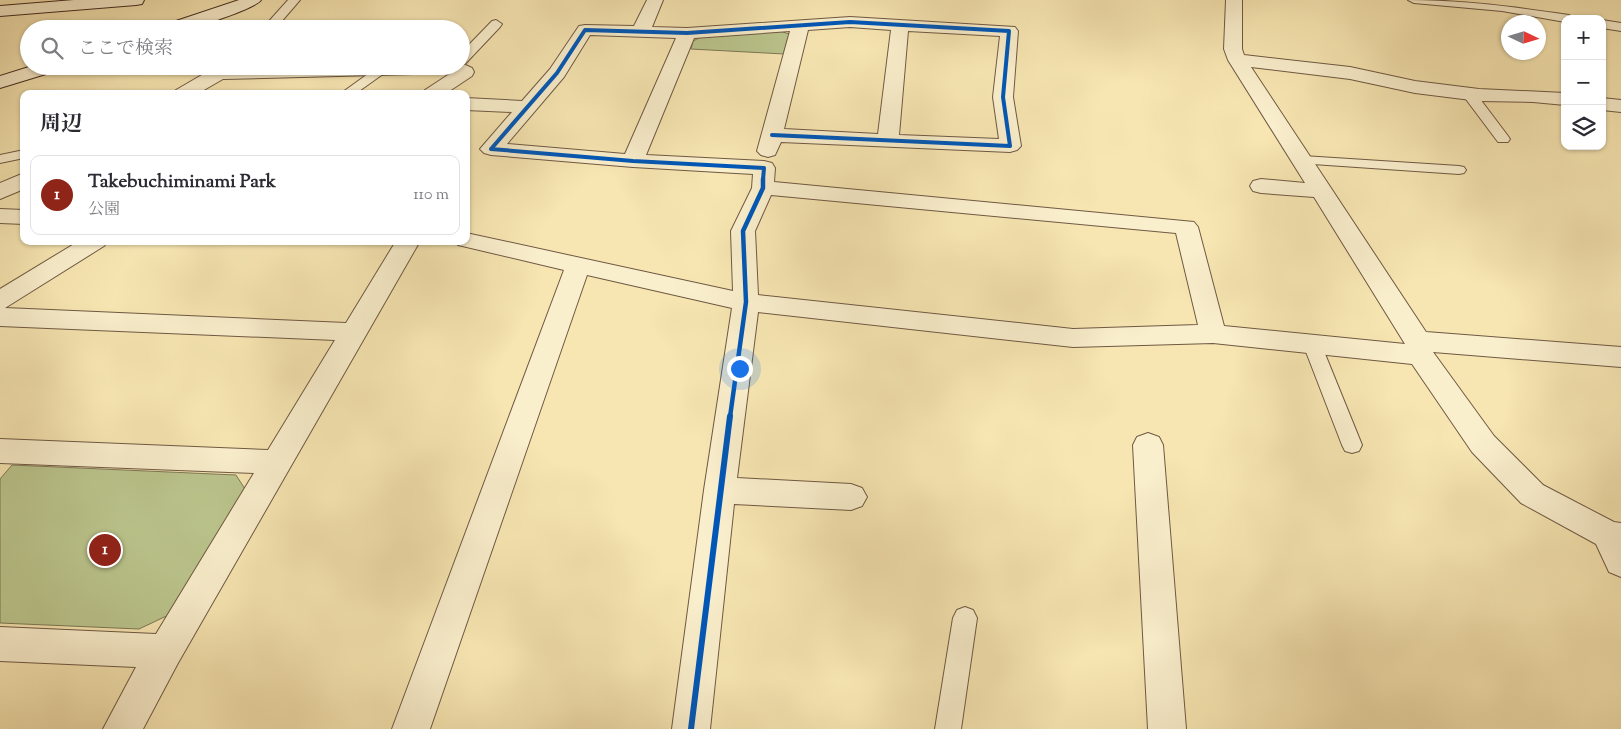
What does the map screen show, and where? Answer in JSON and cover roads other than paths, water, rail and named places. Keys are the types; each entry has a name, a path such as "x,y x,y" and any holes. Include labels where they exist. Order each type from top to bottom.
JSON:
{"street":[{"path":"0,11 136,0"},
{"path":"197,20 253,0"},
{"path":"641,30 655,0"},
{"path":"1234,0 1233,49 1237,60 1303,160 1419,348 1483,444 1532,494 1617,544"},
{"path":"772,135 1010,146 1003,97 1009,32 850,22 687,33 641,30 585,30 557,73 526,106 491,149 633,161 1186,227 1213,334"},
{"path":"691,729 720,490 746,302 743,231 763,178 772,135 801,24"},
{"path":"888,140 900,24"},
{"path":"633,161 687,33"},
{"path":"1237,60 1350,73 1415,87 1469,94 1561,99"},
{"path":"0,82 23,75"},
{"path":"190,90 215,75"},
{"path":"438,90 460,75"},
{"path":"470,104 526,106"},
{"path":"1606,104 1621,106"},
{"path":"0,192 20,182"},
{"path":"1261,186 1322,191"},
{"path":"0,216 20,217"},
{"path":"470,241 746,302 1073,338 1213,334 1312,344 1621,357"},
{"path":"0,301 90,245"},
{"path":"122,729 406,245"},
{"path":"411,729 578,265"},
{"path":"0,317 354,332"},
{"path":"1148,445 1167,729"},
{"path":"0,451 277,462"},
{"path":"720,490 852,497"},
{"path":"0,644 166,651"}],"lane":[{"path":"276,20 294,0"},
{"path":"1414,0 1502,8 1561,18"},
{"path":"470,52 496,24"},
{"path":"1606,25 1621,27"},
{"path":"352,90 375,75"},
{"path":"1469,94 1502,139"},
{"path":"0,159 20,155"},
{"path":"1303,160 1460,170"},
{"path":"1436,168 1449,186"},
{"path":"1312,344 1352,445"},
{"path":"948,729 965,618"}],"place":[{"name":"Takebuchiminami Park","path":"105,550"}]}
